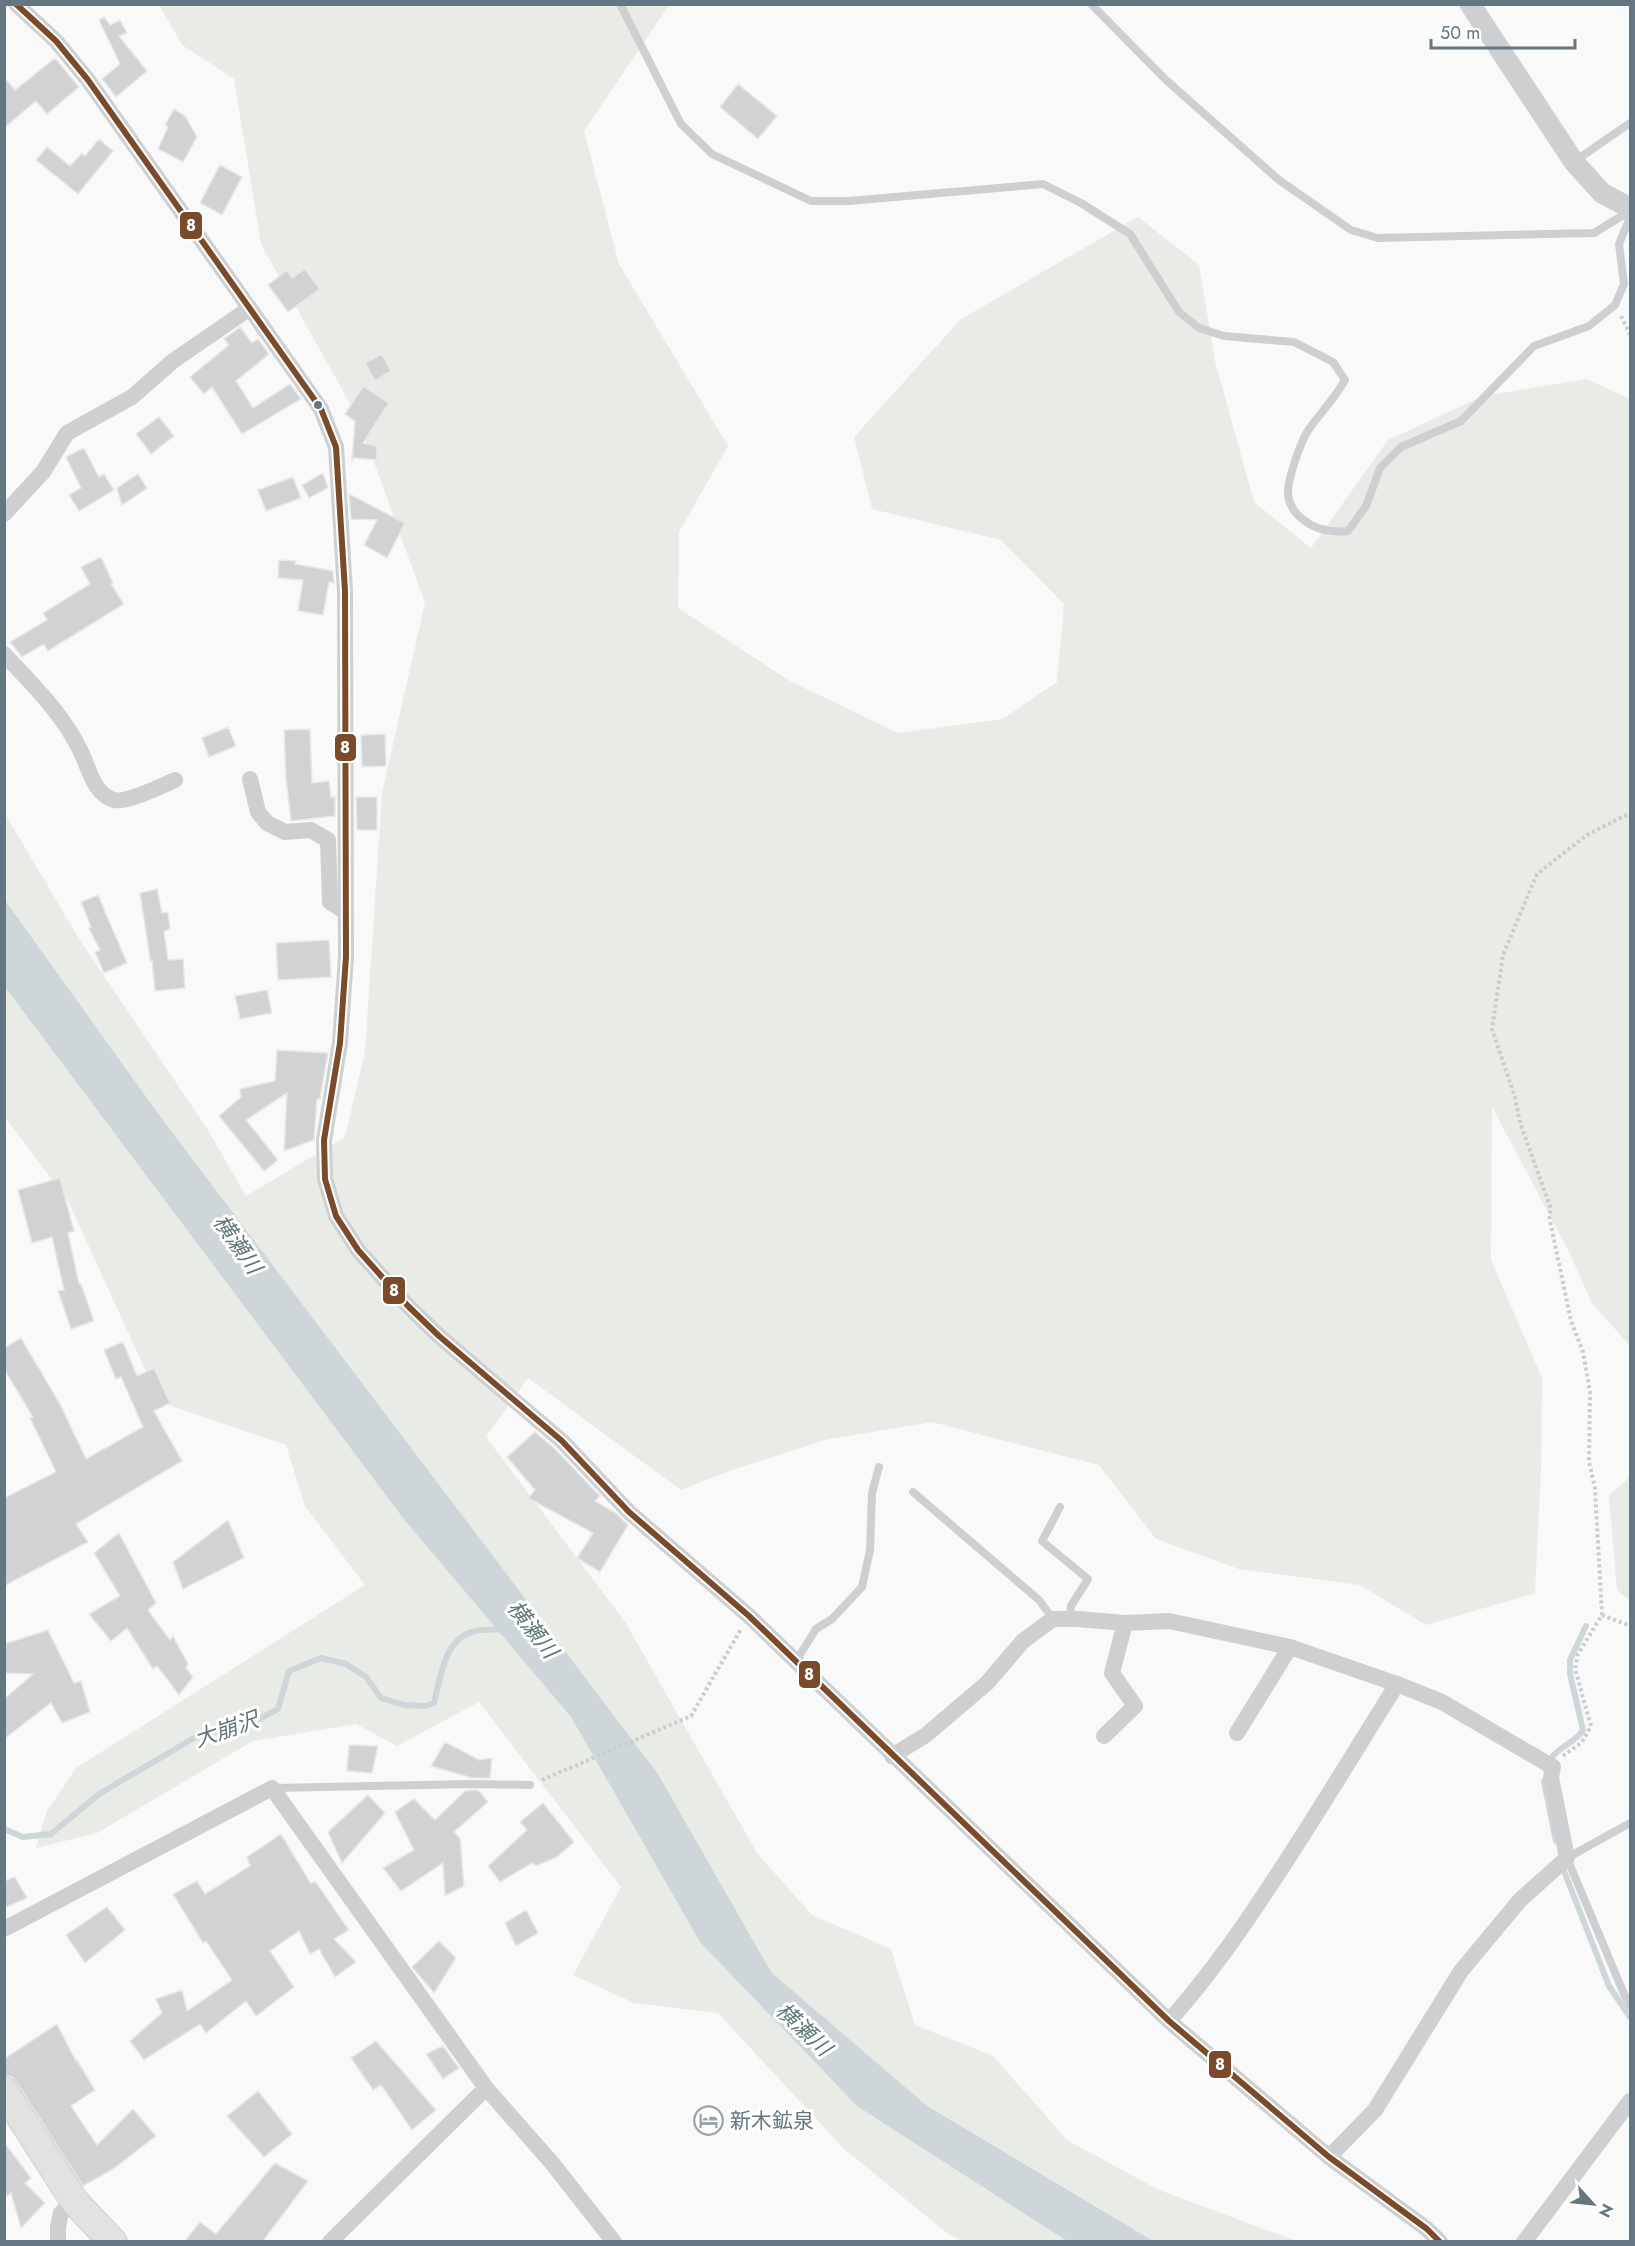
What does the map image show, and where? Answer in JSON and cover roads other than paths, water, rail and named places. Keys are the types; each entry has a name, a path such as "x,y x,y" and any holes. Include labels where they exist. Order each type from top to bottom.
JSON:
{"main road":[{"path":"4,2091 75,2202 113,2241"}],"street":[{"path":"16,4 56,41 88,80 321,409 336,447 345,591 344,910 346,957 339,1043 324,1140 325,1179 336,1216 358,1250 408,1306 562,1441 629,1512 749,1616 1169,2021 1329,2157 1440,2241"},
{"path":"1470,4 1574,162 1602,193 1630,209"},
{"path":"4,514 43,472 67,433 132,397 173,361 250,308"},
{"path":"4,654 50,705 66,727 79,748 95,785 105,796 117,801 175,780"},
{"path":"250,779 258,812 267,823 285,832 311,830 328,840 330,902 344,910"},
{"path":"892,1756 926,1735 979,1690 1023,1641 1062,1619 1125,1623 1169,1621 1290,1647 1442,1702 1553,1767 1551,1777 1567,1858 1520,1900 1461,1971 1375,2110 1329,2157"},
{"path":"1104,1736 1135,1706 1112,1673 1125,1623"},
{"path":"1237,1733 1290,1647"},
{"path":"1169,2021 1192,1995 1241,1930 1397,1684"},
{"path":"4,1929 272,1788 486,2088 552,2163 614,2241"},
{"path":"330,2241 486,2088"},
{"path":"1524,2241 1630,2101"},
{"path":"58,2241 61,2213 75,2202"}],"lane":[{"path":"620,4 681,124 712,154 810,201 849,201 1043,184 1082,203 1130,234 1179,312 1199,328 1224,336 1294,342 1333,362 1345,380 1336,397 1306,434 1293,470 1288,493 1294,512 1310,526 1336,532 1348,531 1366,506 1380,468 1401,447 1461,421 1534,346 1589,326 1615,305 1624,284 1619,244 1630,217"},
{"path":"1091,4 1166,80 1278,180 1351,230 1378,238 1594,233 1630,209"},
{"path":"1574,162 1630,123"},
{"path":"796,1661 816,1629 832,1619 862,1587 870,1551 872,1492 879,1467"},
{"path":"913,1492 1062,1619 1088,1579 1042,1541 1060,1507"},
{"path":"272,1788 530,1785"},
{"path":"1630,1823 1567,1858 1630,2004"}],"water":[{"name":"横瀬川","path":"4,899 162,1119 658,1774 771,1972 927,2106 1153,2241 1067,2241 857,2106 700,1942 571,1717 403,1518 5,987"}],"waterway":[{"path":"1549,1763 1556,1753 1583,1730 1570,1674 1570,1660 1586,1626"},
{"name":"大崩沢","path":"4,1829 23,1837 51,1834 99,1794 194,1738 261,1718 278,1709 289,1671 321,1658 346,1664 366,1677 381,1698 404,1705 425,1706 434,1703 446,1659 450,1649 457,1641 476,1631 505,1629"},
{"path":"1544,1781 1556,1841"},
{"path":"1562,1866 1609,1986 1630,2017"}],"place":[{"name":"新木鉱泉","path":"709,2121"}]}
